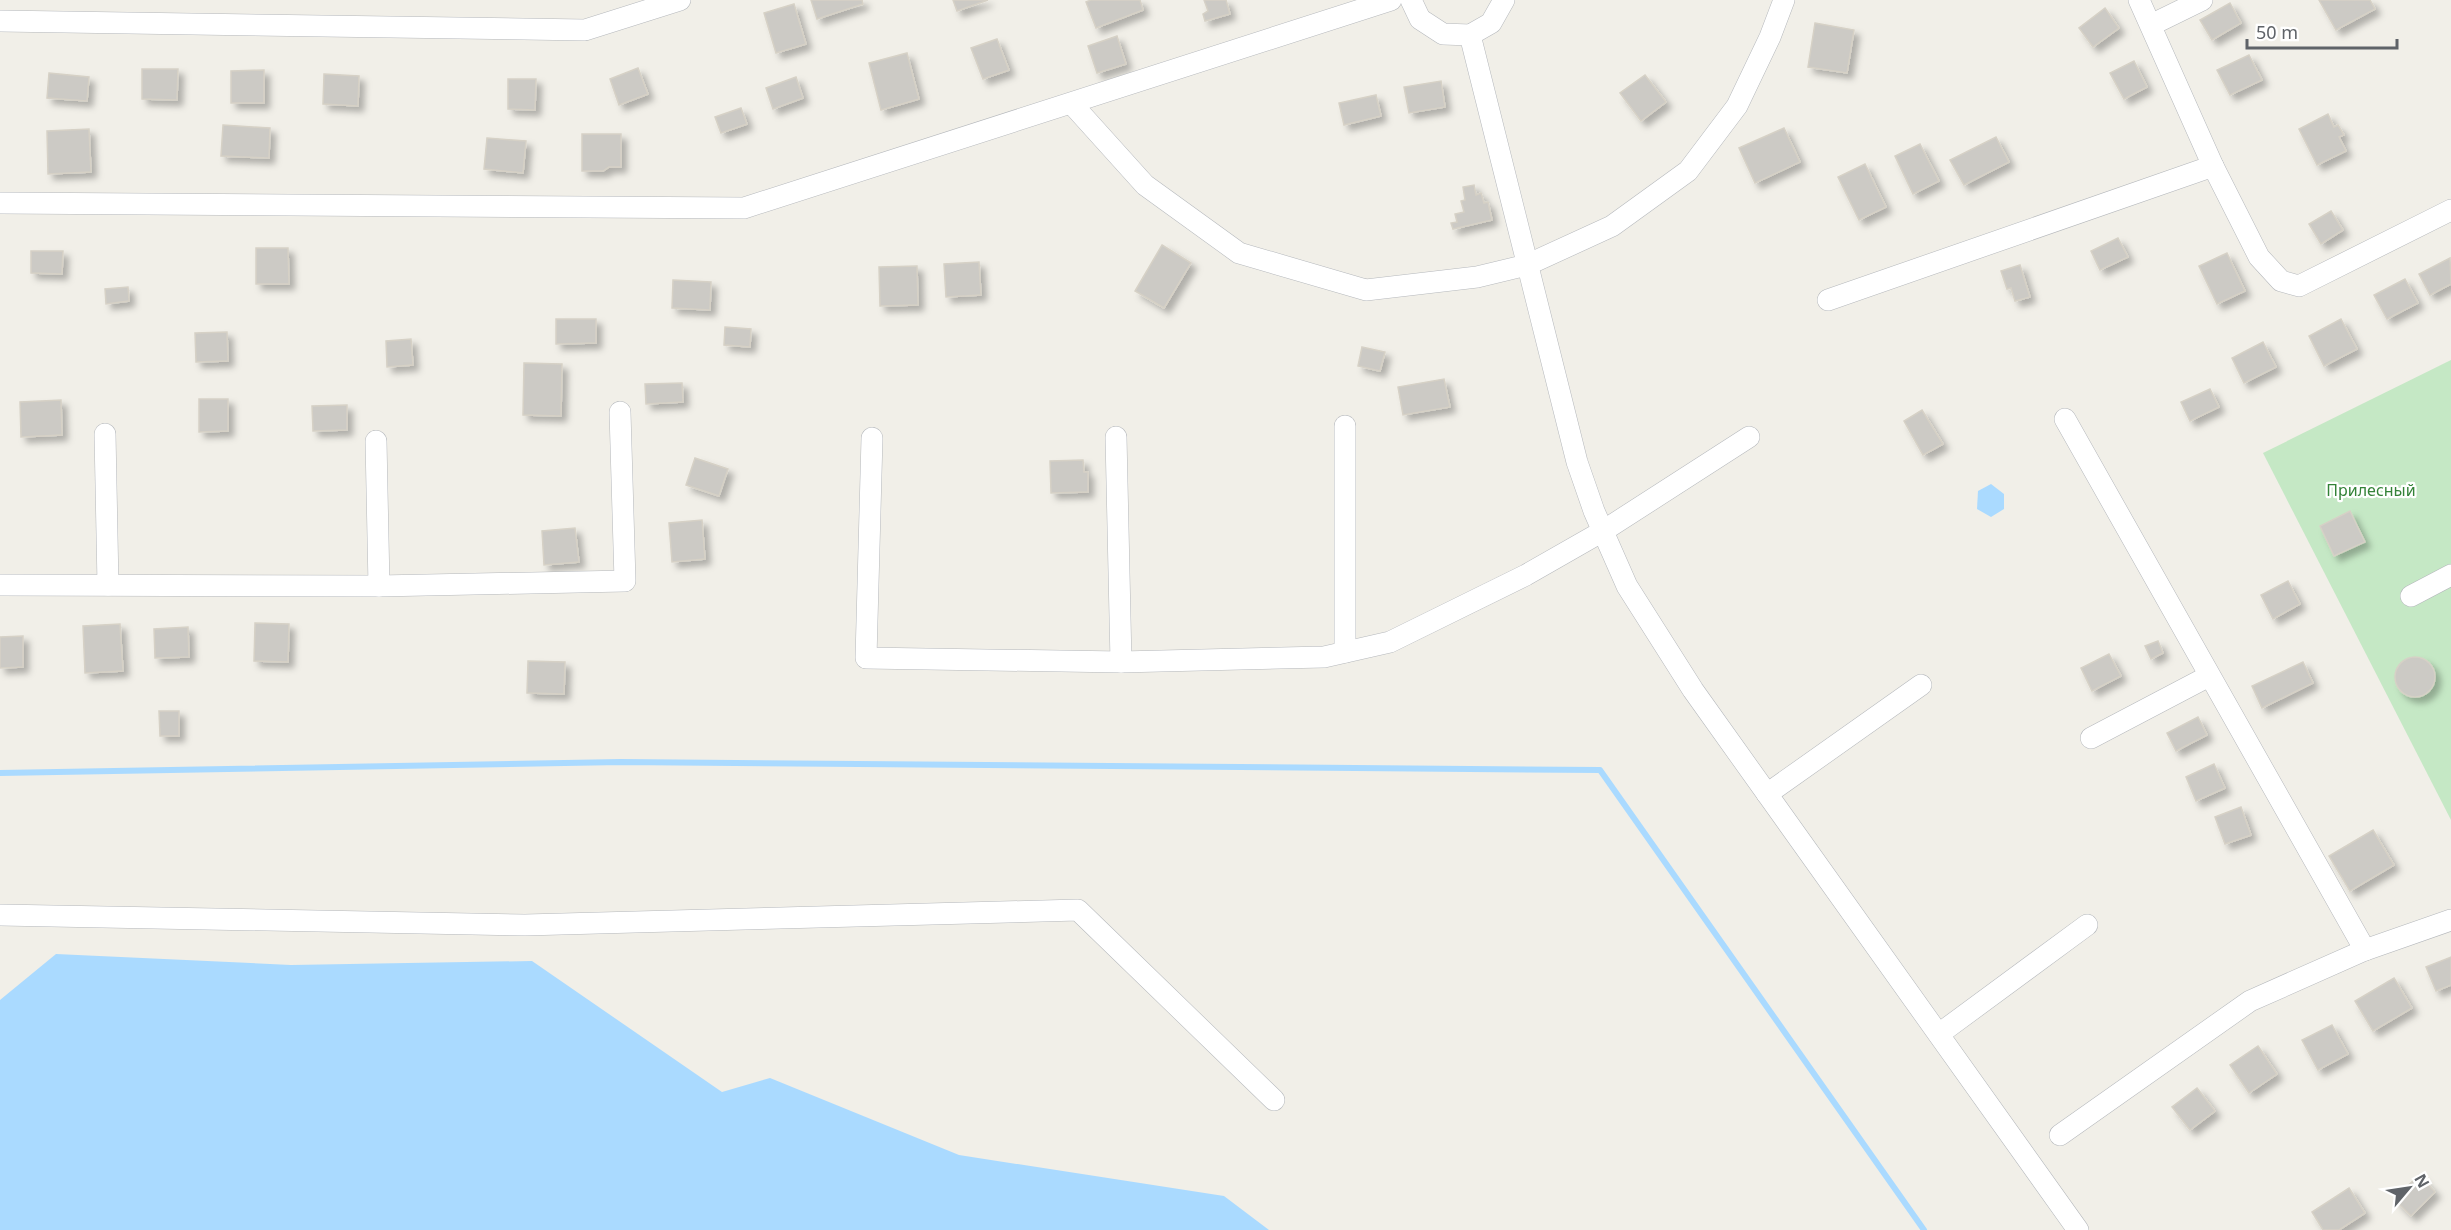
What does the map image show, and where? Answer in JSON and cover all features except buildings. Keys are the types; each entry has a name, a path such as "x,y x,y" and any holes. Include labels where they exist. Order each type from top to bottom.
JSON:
{"street":[{"path":"0,21 585,30 680,0"},
{"path":"0,203 744,208 1391,0"},
{"path":"1411,0 1420,19 1443,34 1470,35 1491,23 1504,0"},
{"path":"1072,104 1145,185 1239,253 1366,290 1477,277 1527,265 1612,226 1688,171 1737,106 1770,37 1784,0"},
{"path":"2139,0 2213,166 2259,257 2282,281 2299,286 2451,210"},
{"path":"2151,25 2202,0"},
{"path":"1470,35 1577,462 1627,586 1693,690 2078,1230"},
{"path":"1828,300 2213,166"},
{"path":"0,585 379,586 626,581 620,412"},
{"path":"2065,419 2365,950"},
{"path":"1345,426 1346,652"},
{"path":"105,434 108,585"},
{"path":"1116,437 1121,662"},
{"path":"872,438 866,658 1121,662 1324,657 1390,642 1526,575 1603,531 1749,437"},
{"path":"376,441 379,586"},
{"path":"2411,596 2451,575"},
{"path":"2091,738 2210,676"},
{"path":"1767,794 1921,685"},
{"path":"0,915 525,925 1078,910 1274,1100"},
{"path":"2060,1135 2250,1001 2365,950 2451,920"},
{"path":"1939,1034 2087,925"}],"green space":[{"name":"Прилесный","path":"2451,360 2451,820 2263,453"}],"water":[{"path":"1991,484 2004,494 2004,509 1991,517 1977,509 1978,491"},
{"path":"56,954 291,965 532,961 722,1092 770,1078 959,1155 1224,1196 1269,1230 0,1230 0,1000"}],"waterway":[{"path":"0,773 621,762 1600,770 1924,1230"}]}
